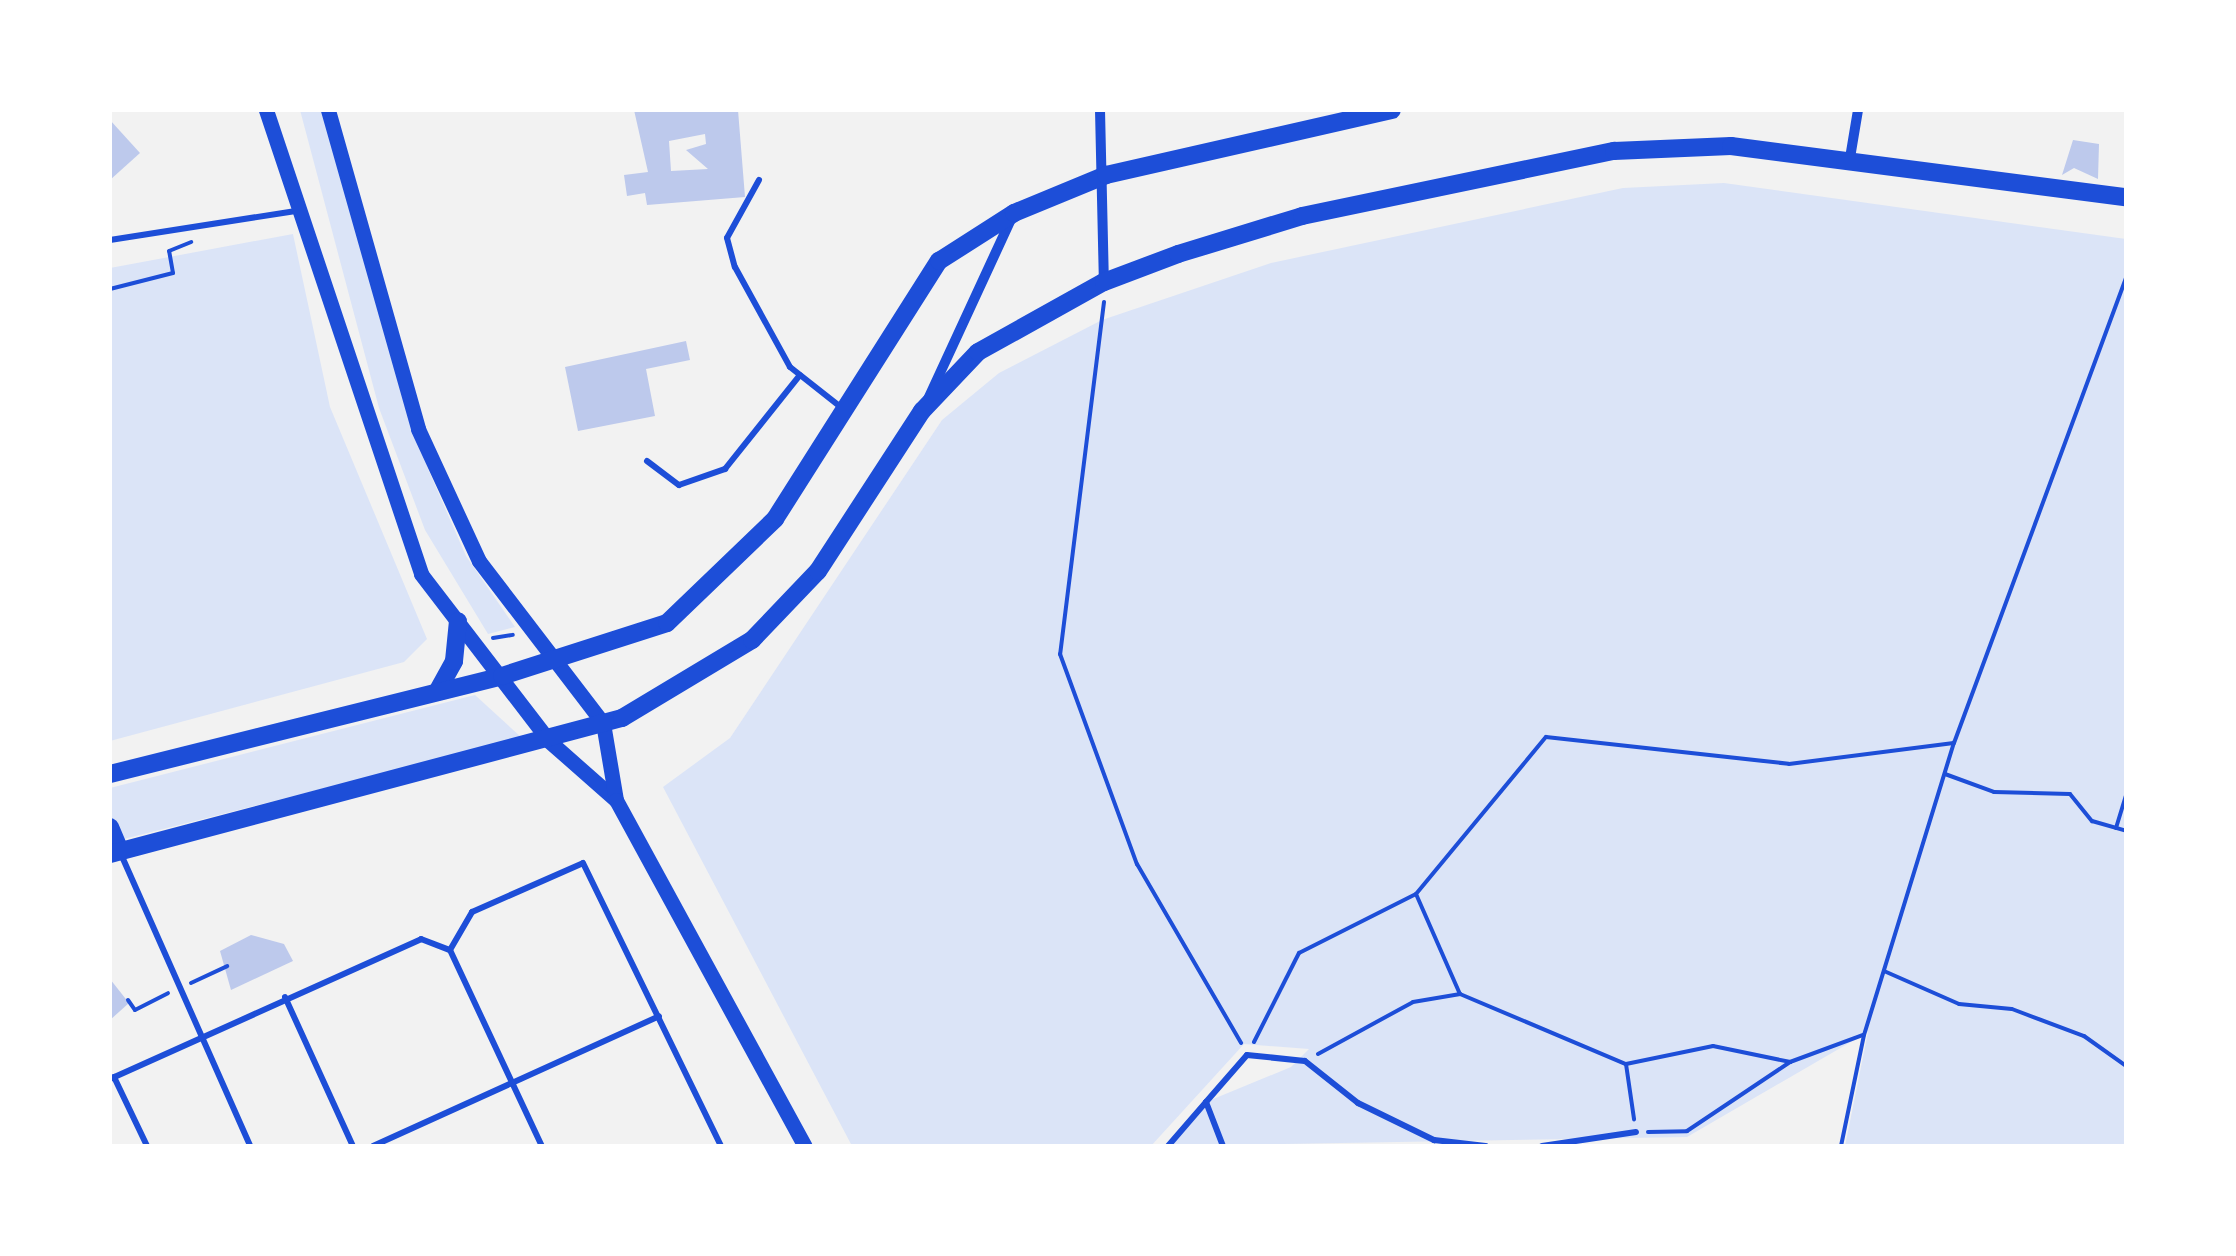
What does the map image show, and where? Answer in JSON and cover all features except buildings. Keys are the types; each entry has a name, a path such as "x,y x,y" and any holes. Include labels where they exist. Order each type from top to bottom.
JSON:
{"main road":[{"path":"110,774 502,676 667,623 774,519 939,261 1014,214 1106,175 1392,110"},
{"path":"110,827 115,852 549,741 603,723 752,640 818,571 922,412 978,352 1104,282 1302,216 1614,151 1731,146 1850,158 2126,197"},
{"path":"436,692 454,661 458,620"}],"street":[{"path":"328,110 418,429 479,561 603,723 616,800 805,1146"},
{"path":"1100,110 1106,175 1104,282"},
{"path":"1850,158 1858,110"},
{"path":"269,111 421,574 549,741 616,800"},
{"path":"922,412 1014,214"}],"lane":[{"path":"759,180 727,238 800,375 843,409"},
{"path":"110,240 300,211"},
{"path":"646,460 678,484 725,469 800,375"},
{"path":"115,852 250,1146"},
{"path":"450,950 472,912 583,863 721,1146"},
{"path":"147,1146 112,1078 414,938 450,950 542,1146"},
{"path":"284,997 353,1146"},
{"path":"374,1146 660,1016"},
{"path":"1168,1146 1247,1055 1306,1061 1358,1103 1434,1140 1486,1146"},
{"path":"1206,1102 1223,1146"},
{"path":"1542,1146 1636,1132"}],"path":[{"path":"110,289 172,273 169,251 200,239"},
{"path":"1841,1146 1864,1035 1954,743 2124,293 2126,278"},
{"path":"1104,282 1060,654 1137,864 1247,1055"},
{"path":"493,638 520,634"},
{"path":"1247,1055 1299,953 1416,894 1546,737 1788,764 1954,743"},
{"path":"1945,774 1994,792 2070,794 2092,821 2126,831"},
{"path":"2116,828 2126,795"},
{"path":"1416,894 1460,994"},
{"path":"128,1000 134,1010 227,966"},
{"path":"1884,971 1959,1004 2012,1008 2084,1036 2126,1066"},
{"path":"1306,1061 1413,1002 1460,994 1626,1064 1713,1046 1790,1062"},
{"path":"1626,1064 1636,1132 1688,1132 1790,1062 1864,1035"}],"shaded area":[{"path":"300,110 326,110 428,469 466,556 515,627 488,634 425,530 379,408"},
{"path":"1724,183 2126,239 2126,1146 1845,1146 1868,1032 1687,1137 1168,1146 1206,1102 1291,1067 1309,1049 1244,1044 1151,1146 852,1146 663,787 730,738 942,420 999,373 1102,320 1271,263 1623,188"},
{"path":"293,234 330,407 427,639 404,662 110,741 110,268"},
{"path":"475,695 522,738 120,840 110,815 110,788"}]}
